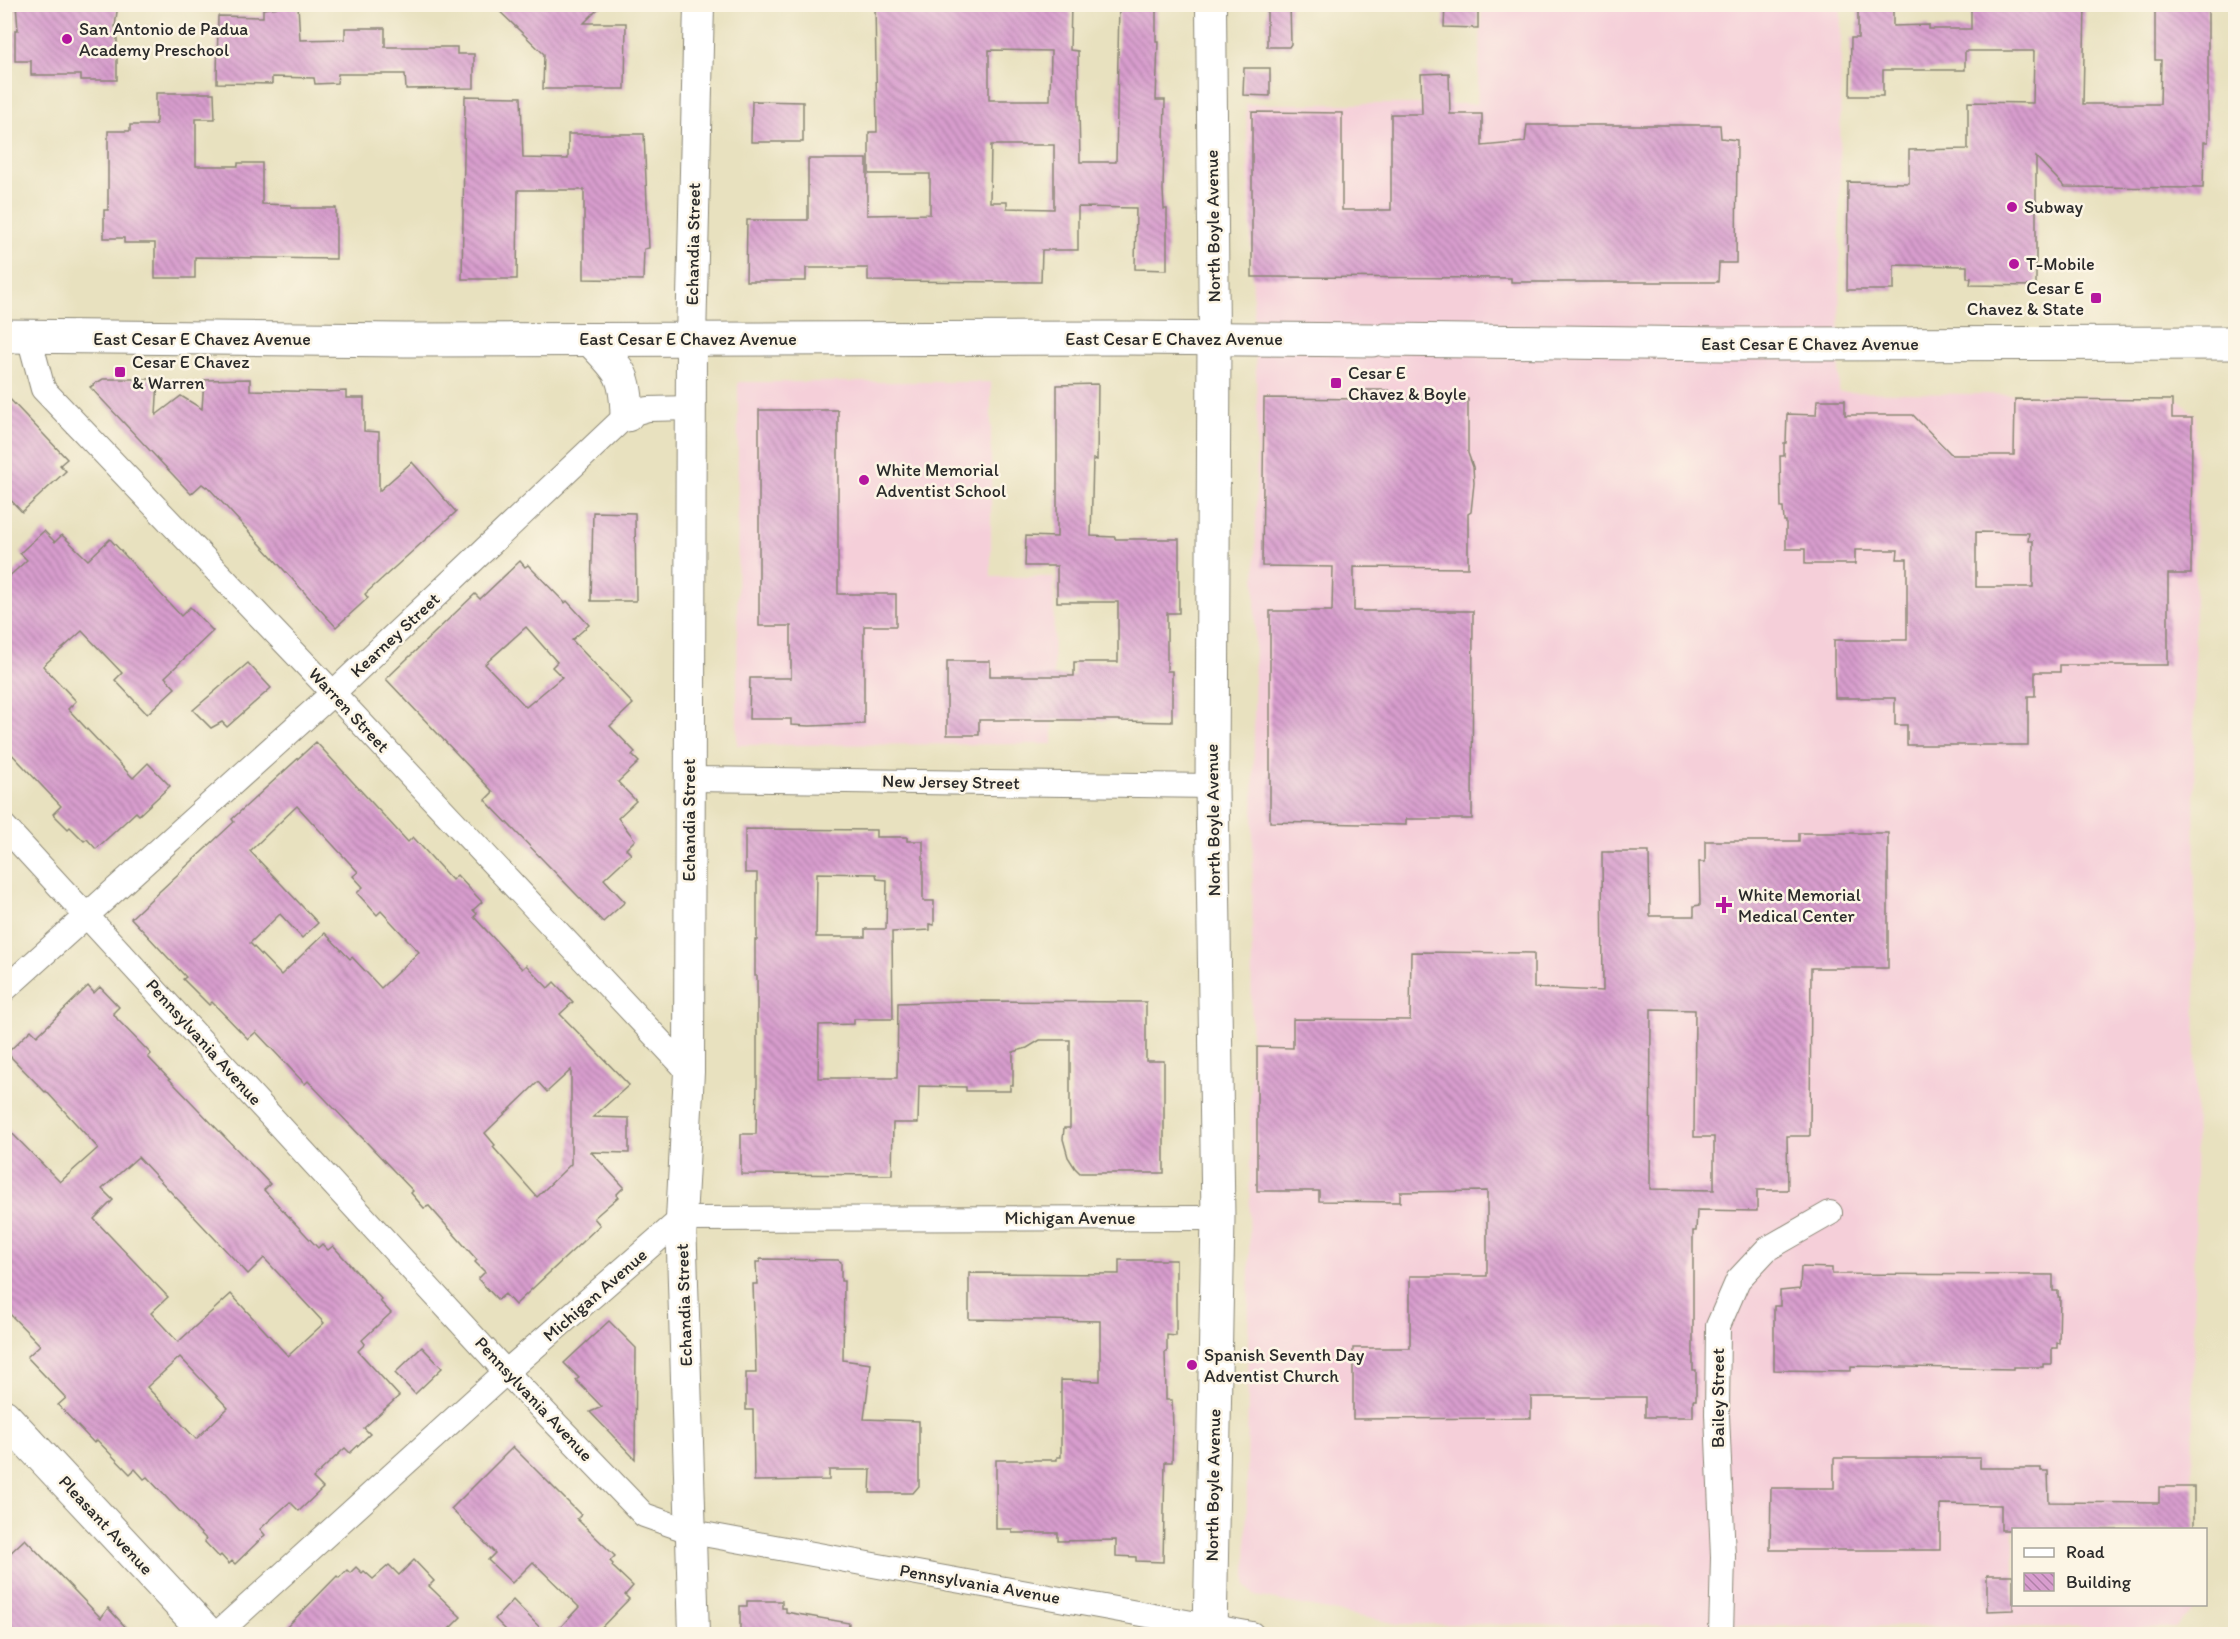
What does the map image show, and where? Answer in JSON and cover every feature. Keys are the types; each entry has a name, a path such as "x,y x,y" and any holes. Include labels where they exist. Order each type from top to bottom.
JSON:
{"main road":[{"name":"East Cesar E Chavez Avenue","path":"17,337 591,340 1215,338 1722,344 2235,343"},
{"name":"North Boyle Avenue","path":"1210,1631 1218,1218 1212,786 1215,338"},
{"path":"591,340 619,369 627,390 627,415"},
{"name":"Pleasant Avenue","path":"4,1416 208,1635"}],"street":[{"name":"Echandia Street","path":"694,1635 681,1219 689,1072 691,340 699,4"},
{"name":"North Boyle Avenue","path":"1211,4 1215,338"},
{"name":"Warren Street","path":"17,337 43,389 689,1072"},
{"path":"627,415 648,409 691,408"},
{"name":"Kearney Street","path":"4,990 333,693 627,415"},
{"name":"New Jersey Street","path":"690,778 1212,786"},
{"name":"Pennsylvania Avenue","path":"4,826 506,1372 644,1515 692,1532 1210,1631 1252,1635"},
{"name":"Bailey Street","path":"1722,1624 1724,1557 1717,1414 1718,1326 1738,1280 1767,1249 1830,1213"},
{"name":"Michigan Avenue","path":"217,1635 506,1372 681,1219 1218,1218"}],"shaded area":[{"name":"White Memorial Medical Center","path":"1482,5 1841,5 1839,392 2176,397 2196,416 2194,740 2196,1071 2192,1528 2012,1528 2012,1606 2192,1606 2192,1611 2175,1628 1399,1624 1255,1596 1246,1586 1257,403 1246,104 1477,104"},
{"name":"White Memorial Adventist School","path":"738,382 991,382 991,577 1054,577 1053,744 737,745"}],"building":[{"name":"San Antonio de Padua Academy Preschool","path":"16,4 118,4 115,27 117,27 117,80 81,80 81,75 31,75 31,61 15,61 15,30 18,30"},
{"path":"492,4 603,4 584,23 626,23 625,89 543,89 544,54"},
{"path":"875,4 1071,4 1070,50 1078,51 1080,162 1116,162 1119,4 1156,4 1156,41 1158,41 1156,100 1165,100 1163,190 1164,209 1167,209 1167,270 1135,269 1136,208 1078,207 1078,250 1042,250 1041,282 868,281 868,268 806,268 806,281 746,281 747,220 808,220 808,159 867,159 867,215 930,214 930,174 869,174 869,132 877,132","holes":["989,50 1051,51 1050,100 989,100","991,145 1054,145 1054,209 1007,208 1007,202 990,202"]},
{"path":"1267,4 1290,4 1291,44 1289,47 1267,47"},
{"path":"1445,4 1478,4 1478,28 1444,27"},
{"path":"1858,4 1893,4 1893,26 1929,25 1929,29 1971,29 1971,4 2085,4 2083,104 2160,104 2161,60 2155,60 2155,4 2208,4 2208,142 2204,142 2203,188 2065,187 2036,157 2036,286 1970,285 1971,278 1967,278 1967,266 1894,265 1894,290 1847,290 1848,182 1909,183 1909,150 1968,149 1968,102 2033,103 2034,51 1965,51 1965,70 1883,70 1883,96 1850,96 1851,38 1858,38"},
{"path":"298,5 300,40 345,39 345,28 385,28 385,47 457,47 457,54 474,54 474,88 406,89 405,74 338,74 337,83 315,84 314,78 272,77 272,84 217,83 218,16 263,17 263,9"},
{"path":"1244,68 1270,68 1270,96 1243,95"},
{"path":"1449,73 1450,114 1482,114 1482,146 1525,142 1527,125 1720,125 1721,138 1737,140 1736,263 1719,263 1718,282 1511,282 1511,278 1252,277 1252,112 1342,113 1342,210 1391,210 1391,114 1422,114 1421,74"},
{"path":"156,93 214,93 215,119 196,119 196,166 238,166 238,163 262,163 262,204 291,205 291,208 336,208 336,259 195,257 195,278 155,278 155,243 124,243 124,238 104,238 104,210 108,210 108,131 130,131 130,125 156,125"},
{"path":"465,96 521,97 523,158 568,159 568,134 644,134 649,248 644,249 643,280 584,279 584,190 518,190 517,279 462,279"},
{"path":"752,101 803,102 803,142 751,142"},
{"path":"103,379 158,379 156,415 181,396 202,409 204,380 250,379 250,390 346,391 346,398 364,398 364,431 379,432 379,491 412,462 456,512 365,594 368,598 336,627 207,486 202,484 191,494 90,387"},
{"path":"1098,384 1097,460 1093,459 1091,536 1115,537 1115,539 1179,539 1179,613 1167,613 1167,671 1172,671 1172,722 979,720 979,735 947,735 947,661 990,661 990,676 1074,676 1074,662 1118,662 1118,602 1057,602 1057,566 1025,566 1026,536 1057,537 1057,385"},
{"path":"1367,390 1389,390 1389,399 1468,399 1468,453 1473,467 1474,483 1471,512 1468,514 1468,568 1354,567 1354,611 1473,611 1472,819 1406,819 1406,825 1270,822 1270,611 1332,611 1333,567 1262,566 1264,398 1367,399"},
{"path":"4,393 67,459 60,465 66,471 22,512 4,493"},
{"path":"2015,399 2172,400 2172,418 2192,418 2191,574 2168,574 2168,665 2060,665 2060,672 2035,672 2035,696 2028,696 2028,745 1907,745 1907,725 1895,725 1895,698 1835,698 1834,640 1907,640 1907,559 1897,559 1898,550 1855,550 1855,564 1805,564 1805,549 1786,549 1786,521 1784,521 1783,508 1781,508 1780,456 1784,456 1787,414 1816,415 1817,400 1845,400 1845,415 1913,415 1952,455 2014,455","holes":["1976,532 2029,533 2028,541 2033,541 2033,587 1976,587"]},
{"path":"759,410 838,410 838,594 896,594 896,626 864,626 864,724 809,726 791,725 791,719 749,719 750,678 791,678 791,626 759,626"},
{"path":"593,512 635,513 636,601 591,601"},
{"path":"44,531 55,542 62,535 88,560 110,539 181,616 190,607 213,631 165,677 175,688 147,714 115,680 122,673 82,631 43,666 76,701 68,709 133,778 148,763 170,786 139,815 136,812 96,849 87,839 84,841 70,827 68,829 53,814 61,806 4,746 4,581 27,560 20,553"},
{"path":"520,561 525,567 528,565 589,625 572,640 633,704 610,726 635,752 632,755 639,762 618,782 636,801 618,818 635,840 626,849 631,854 604,879 625,902 603,922 485,800 493,792 386,679 475,594 480,599","holes":["526,627 557,662 552,667 562,677 526,707 485,664"]},
{"path":"248,663 271,688 227,727 222,722 211,728 193,710"},
{"path":"316,742 408,842 413,837 452,880 457,875 482,902 473,910 477,914 474,917 522,969 526,965 548,988 554,982 573,1002 560,1014 629,1085 593,1117 629,1118 629,1153 591,1152 624,1187 616,1195 618,1197 594,1218 600,1225 515,1305 505,1294 498,1300 478,1279 485,1272 475,1262 477,1260 429,1206 424,1208 411,1193 413,1191 308,1081 305,1084 256,1032 248,1039 212,1002 209,1005 183,979 186,977 131,918 234,822 232,819","holes":["297,806 358,872 353,876 363,887 357,893 377,915 381,911 419,952 381,988 325,933 281,975 250,943 280,914 302,938 318,923 250,851","571,1070 571,1164 537,1197 493,1147 495,1145 485,1133 538,1082 547,1092"]},
{"path":"745,829 876,830 876,837 907,837 907,841 923,841 923,901 934,901 934,925 930,924 930,930 892,932 893,1019 854,1019 854,1024 819,1025 818,1078 897,1078 898,1003 1146,1002 1146,1061 1164,1061 1164,1173 1080,1173 1075,1168 1068,1157 1063,1139 1064,1128 1070,1128 1070,1040 1040,1040 1027,1048 1013,1052 1013,1085 1010,1085 1010,1091 966,1091 966,1087 919,1086 918,1123 893,1123 892,1175 741,1174 741,1134 756,1134 757,1083 755,940 757,940 757,873 745,873","holes":["817,873 876,874 877,879 887,880 886,929 865,929 865,937 816,937"]},
{"path":"1799,833 1888,833 1888,968 1811,968 1810,1136 1787,1136 1788,1190 1757,1190 1757,1211 1697,1210 1696,1231 1693,1231 1693,1370 1696,1370 1696,1400 1693,1400 1693,1417 1645,1417 1645,1397 1531,1397 1531,1418 1353,1419 1353,1348 1410,1348 1410,1276 1487,1276 1487,1191 1400,1192 1400,1202 1319,1201 1319,1191 1257,1191 1257,1047 1293,1048 1293,1019 1410,1020 1411,952 1534,953 1534,988 1603,991 1602,852 1649,852 1650,916 1694,916 1694,906 1700,905 1699,862 1705,862 1705,841 1799,841","holes":["1651,1009 1695,1010 1694,1137 1714,1137 1714,1190 1650,1189"]},
{"path":"88,986 94,993 100,987 119,1007 113,1013 151,1054 148,1057 270,1184 264,1190 318,1248 322,1244 328,1250 333,1246 391,1313 362,1340 365,1344 358,1351 399,1396 364,1428 370,1434 350,1453 345,1448 313,1478 323,1488 299,1511 290,1502 260,1529 265,1535 235,1564 232,1561 229,1564 221,1555 219,1557 204,1541 206,1539 147,1477 144,1479 135,1469 130,1474 97,1440 94,1443 58,1405 66,1398 27,1357 40,1345 4,1308 4,1125 60,1182 98,1148 46,1091 7,1053 31,1030 37,1036","holes":["138,1157 248,1274 264,1258 324,1323 288,1356 231,1294 178,1342 151,1313 168,1297 94,1219 113,1200 102,1189","180,1357 228,1408 196,1439 147,1387"]},
{"path":"760,1259 838,1260 841,1262 841,1281 844,1281 843,1360 871,1364 864,1419 919,1421 919,1486 913,1493 870,1493 871,1470 829,1470 829,1480 754,1481 753,1410 746,1410 746,1373 756,1373 753,1284 757,1284 756,1262 760,1262"},
{"path":"1119,1260 1176,1260 1176,1336 1167,1335 1167,1352 1165,1352 1166,1400 1172,1400 1173,1427 1172,1462 1165,1462 1163,1562 1136,1561 1136,1557 1116,1556 1116,1540 1058,1541 1058,1533 1012,1533 1012,1529 996,1529 996,1460 1057,1460 1057,1457 1061,1457 1061,1380 1100,1381 1100,1321 969,1319 969,1273 1119,1274"},
{"path":"1801,1267 1832,1268 1832,1274 2053,1275 2053,1291 2058,1291 2058,1297 2060,1297 2059,1343 2057,1343 2057,1348 2052,1348 2052,1364 2043,1364 2043,1367 2014,1367 2014,1369 1851,1366 1851,1371 1774,1370 1774,1306 1780,1306 1780,1291 1800,1289"},
{"path":"609,1321 636,1348 635,1459 590,1412 602,1407 576,1380 579,1378 564,1363"},
{"path":"422,1347 442,1368 415,1394 395,1373"},
{"path":"513,1447 581,1515 577,1519 615,1556 610,1561 612,1566 633,1586 625,1595 629,1599 594,1635 553,1635 579,1607 533,1562 512,1583 488,1560 495,1553 451,1509"},
{"path":"1834,1458 1980,1458 1980,1468 2041,1468 2041,1471 2048,1471 2049,1502 2159,1503 2159,1487 2194,1487 2194,1528 2012,1528 2012,1530 2001,1530 2001,1505 1940,1504 1940,1550 1770,1550 1771,1488 1834,1488"},
{"path":"25,1539 101,1618 108,1608 133,1635 4,1635 4,1559"},
{"path":"414,1560 434,1581 429,1586 461,1617 443,1635 279,1635 337,1576 339,1578 347,1570 350,1573 356,1567 373,1579 389,1565 399,1575"},
{"path":"1987,1575 2012,1575 2013,1610 1987,1611"},
{"path":"513,1600 547,1635 511,1635 495,1619"},
{"path":"747,1601 782,1601 782,1608 786,1608 786,1612 849,1623 848,1635 740,1635 740,1606 747,1606"}],"place":[{"name":"San Antonio de Padua Academy Preschool","path":"67,39"},
{"name":"Subway","path":"2012,207"},
{"name":"T-Mobile","path":"2014,264"},
{"name":"Cesar E Chavez & State","path":"2096,298"},
{"name":"Cesar E Chavez & Warren","path":"120,372"},
{"name":"Cesar E Chavez & Boyle","path":"1336,383"},
{"name":"White Memorial Adventist School","path":"864,480"},
{"name":"White Memorial Medical Center","path":"1724,905"},
{"name":"Spanish Seventh Day Adventist Church","path":"1192,1365"}]}
